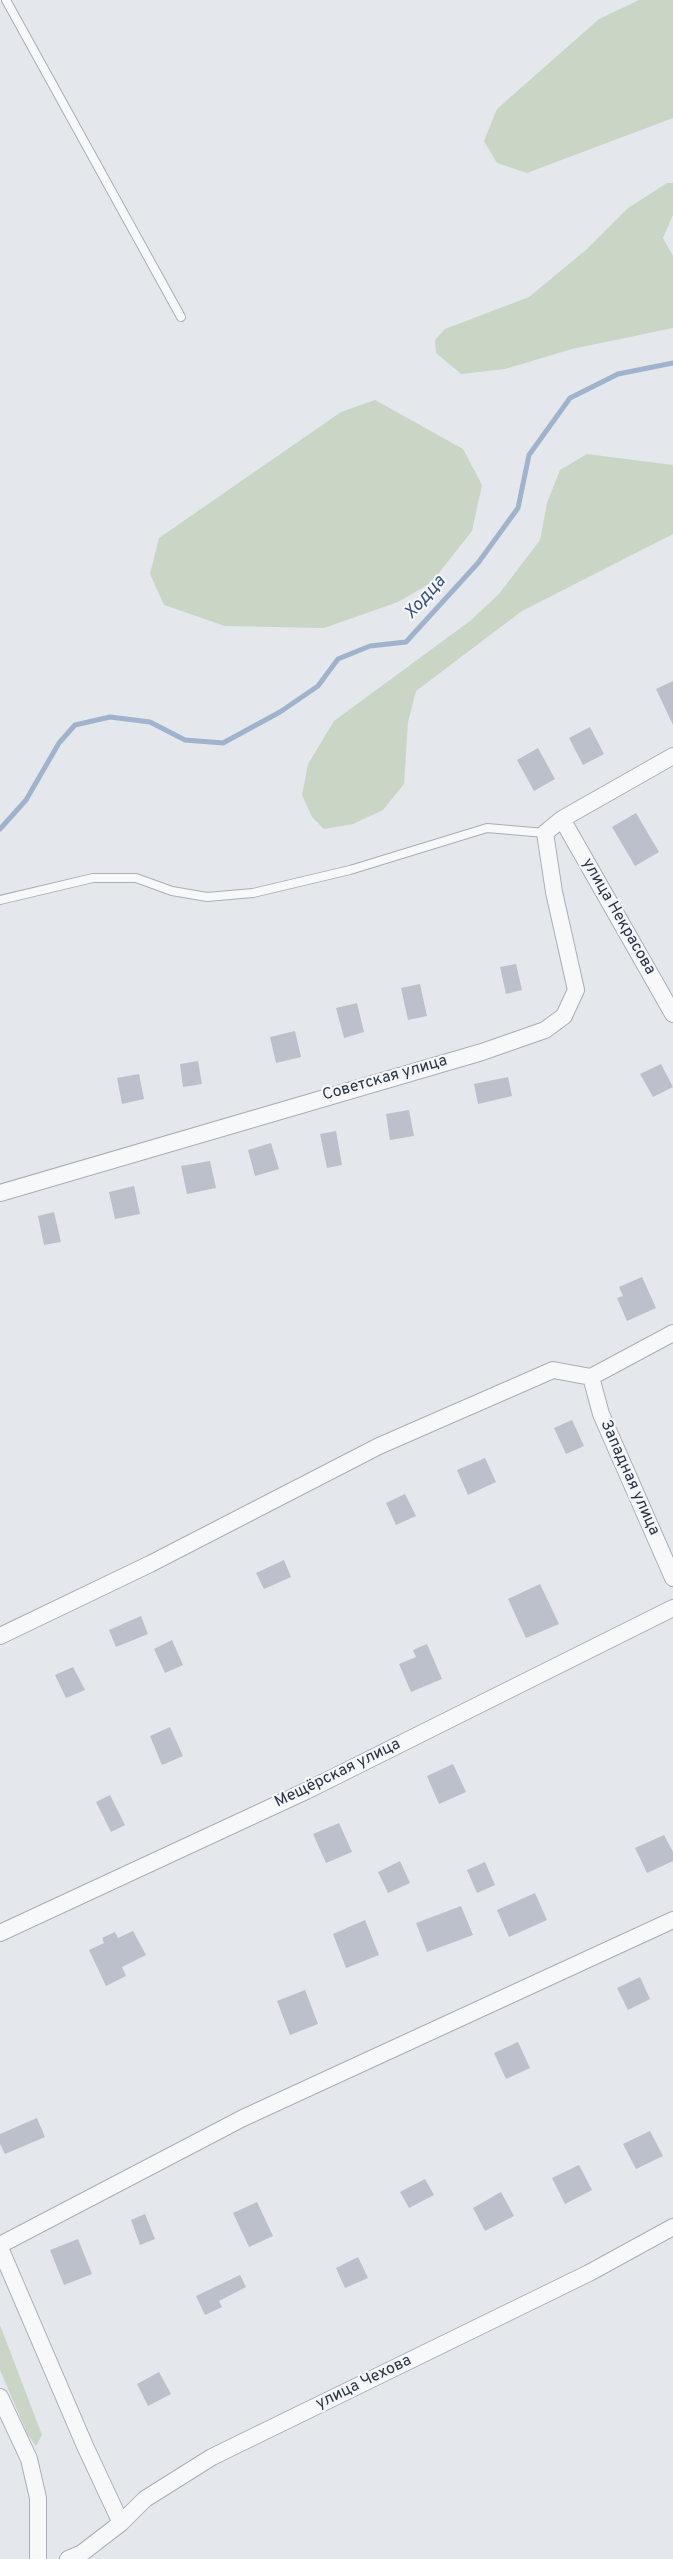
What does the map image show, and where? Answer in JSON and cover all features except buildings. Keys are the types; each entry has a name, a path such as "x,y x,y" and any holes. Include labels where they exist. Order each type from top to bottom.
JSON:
{"street":[{"path":"545,833 562,819 673,756"},
{"name":"улица Некрасова","path":"562,819 673,1014"},
{"name":"Советская улица","path":"0,1193 482,1052 545,1030 564,1016 576,990 554,892 545,833"},
{"path":"0,1636 150,1564 379,1446 553,1370 591,1377 673,1333"},
{"name":"Западная улица","path":"591,1377 601,1414 673,1578"},
{"name":"Мещёрская улица","path":"0,1933 306,1791 673,1608"},
{"path":"121,2523 85,2446 0,2247 243,2118 673,1920"},
{"name":"улица Чехова","path":"68,2559 82,2553 121,2523 145,2499 212,2457 589,2273 673,2227"},
{"path":"0,2397 29,2459 38,2498 38,2559"}],"lane":[{"path":"6,0 181,317"},
{"path":"0,900 93,878 136,878 172,891 207,897 253,893 350,870 487,828 545,833"}],"green space":[{"path":"639,0 673,0 673,118 527,173 497,163 484,141 497,109 599,19"},
{"path":"667,183 673,183 673,215 663,238 673,256 673,328 572,349 505,369 461,374 436,353 435,340 445,329 529,297 587,249 628,208"},
{"path":"375,400 463,449 482,485 472,531 431,583 398,602 324,628 225,626 164,605 150,574 159,538 341,412"},
{"path":"587,454 673,465 673,534 522,611 416,691 408,722 404,784 383,810 353,824 324,829 312,817 302,795 308,764 334,721 470,621 499,594 540,540 547,503 560,470"},
{"path":"0,2325 42,2435 36,2446 28,2435 0,2370"}],"waterway":[{"name":"Ходца","path":"0,829 26,800 59,743 75,725 110,717 150,722 185,740 223,743 280,712 318,686 338,659 370,646 406,642 478,563 518,508 529,455 570,398 618,374 673,363"}]}
